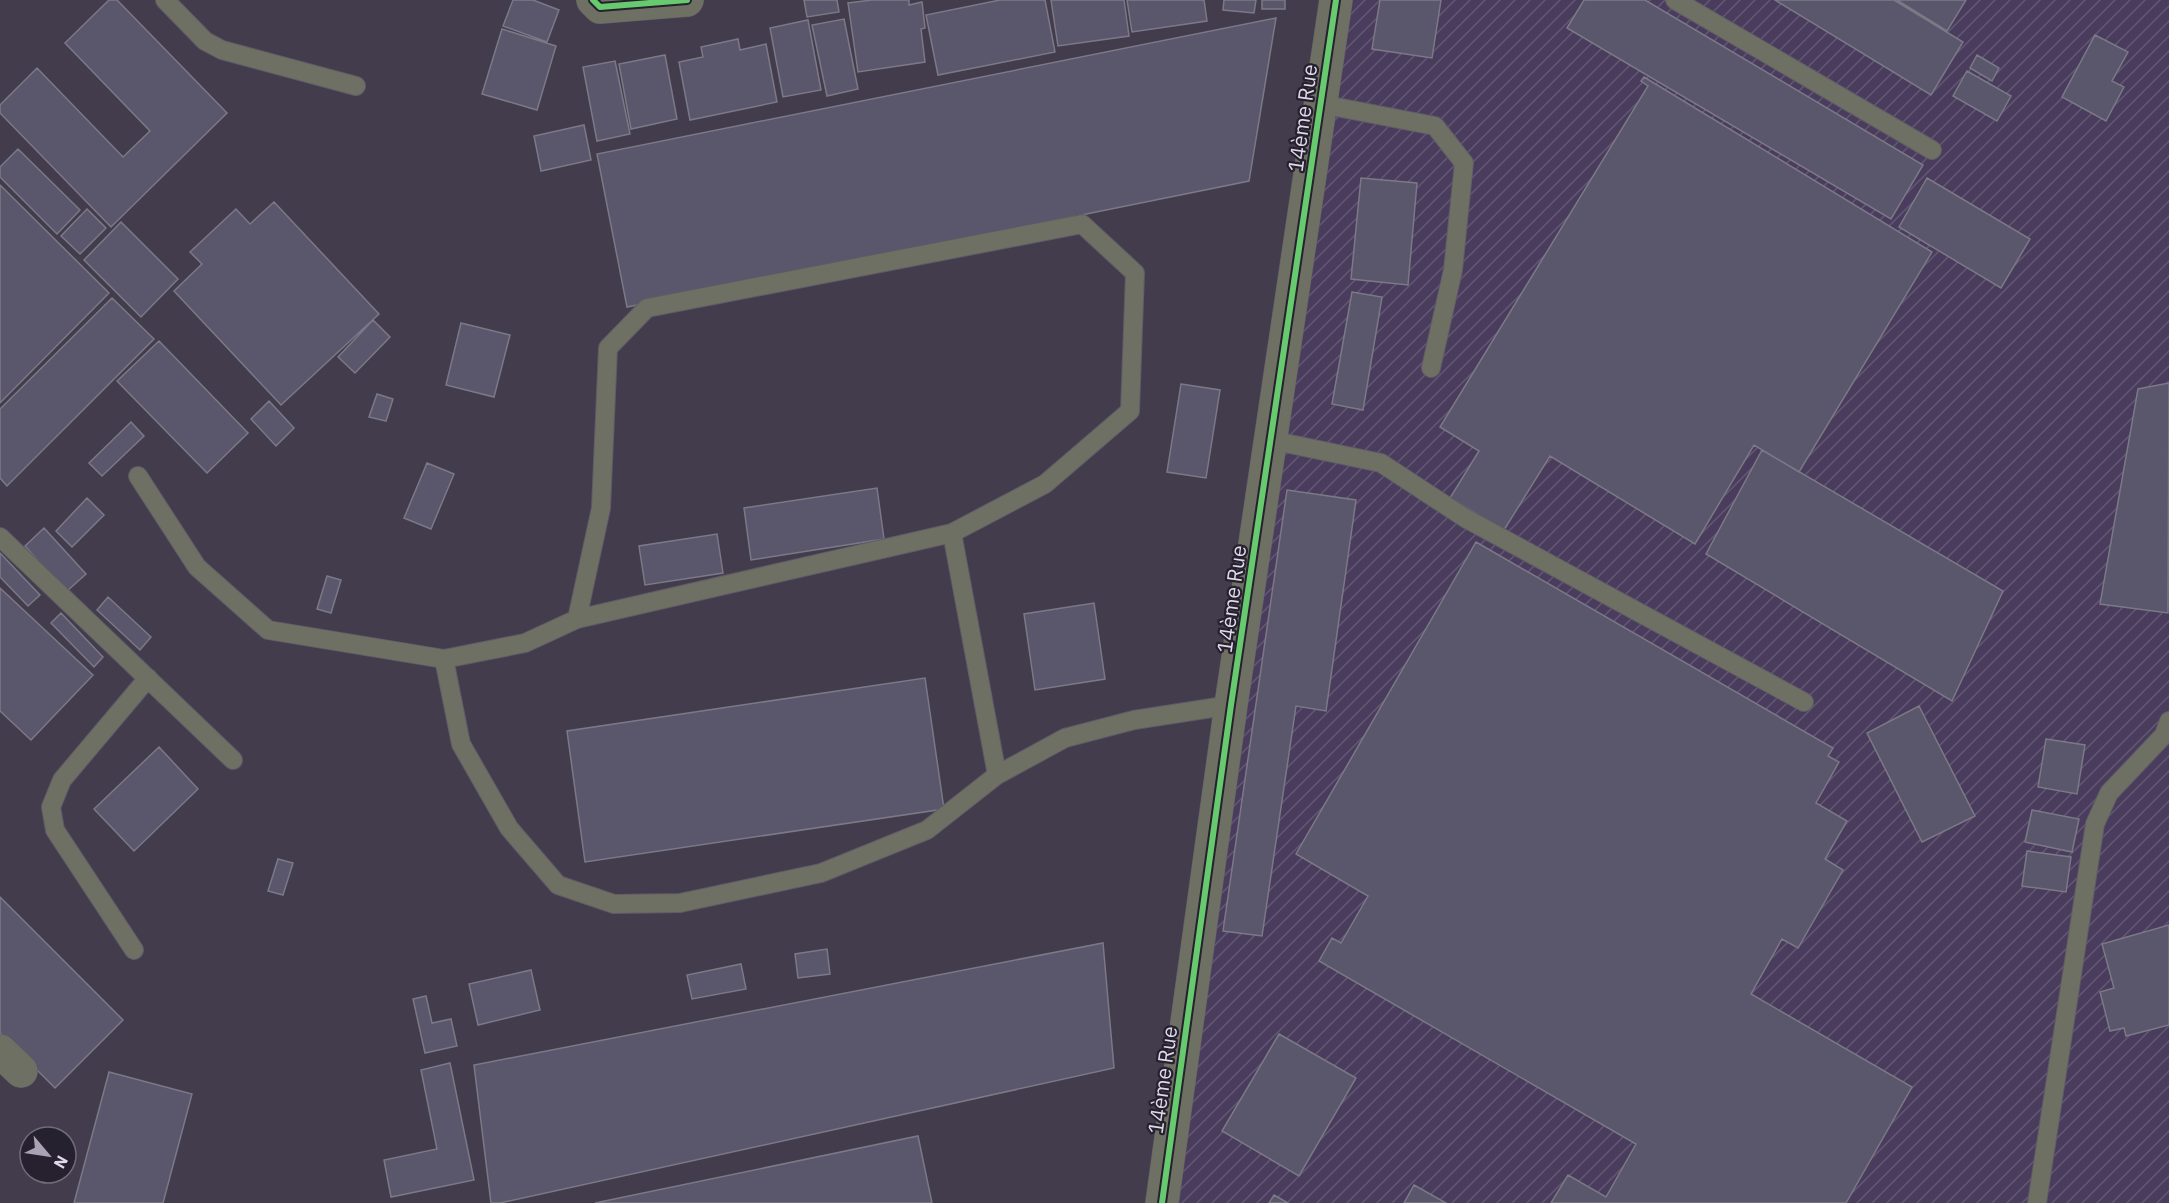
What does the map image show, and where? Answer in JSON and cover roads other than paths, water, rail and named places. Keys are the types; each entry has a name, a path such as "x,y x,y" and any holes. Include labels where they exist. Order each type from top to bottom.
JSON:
{"street":[{"path":"593,0 600,7 687,0"},
{"name":"14ème Rue","path":"1162,1203 1231,705 1336,0"}],"lane":[{"path":"165,0 205,41 222,50 356,86"},
{"path":"1675,0 1932,150"},
{"path":"1321,104 1435,126 1464,163 1453,270 1431,368"},
{"path":"138,476 197,567 268,630 444,659 525,643 577,619 952,533 1045,484 1130,411 1135,273 1082,224 647,308 608,348 601,508 577,619"},
{"path":"1271,440 1381,463 1465,518 1804,702"},
{"path":"952,533 997,775"},
{"path":"0,537 234,760"},
{"path":"444,659 461,744 508,828 558,885 614,904 680,903 821,873 927,830 997,775 1065,738 1134,720 1231,705"},
{"path":"134,950 55,830 51,807 62,780 148,678"},
{"path":"2037,1203 2095,824 2109,793 2164,735 2169,721"}]}
